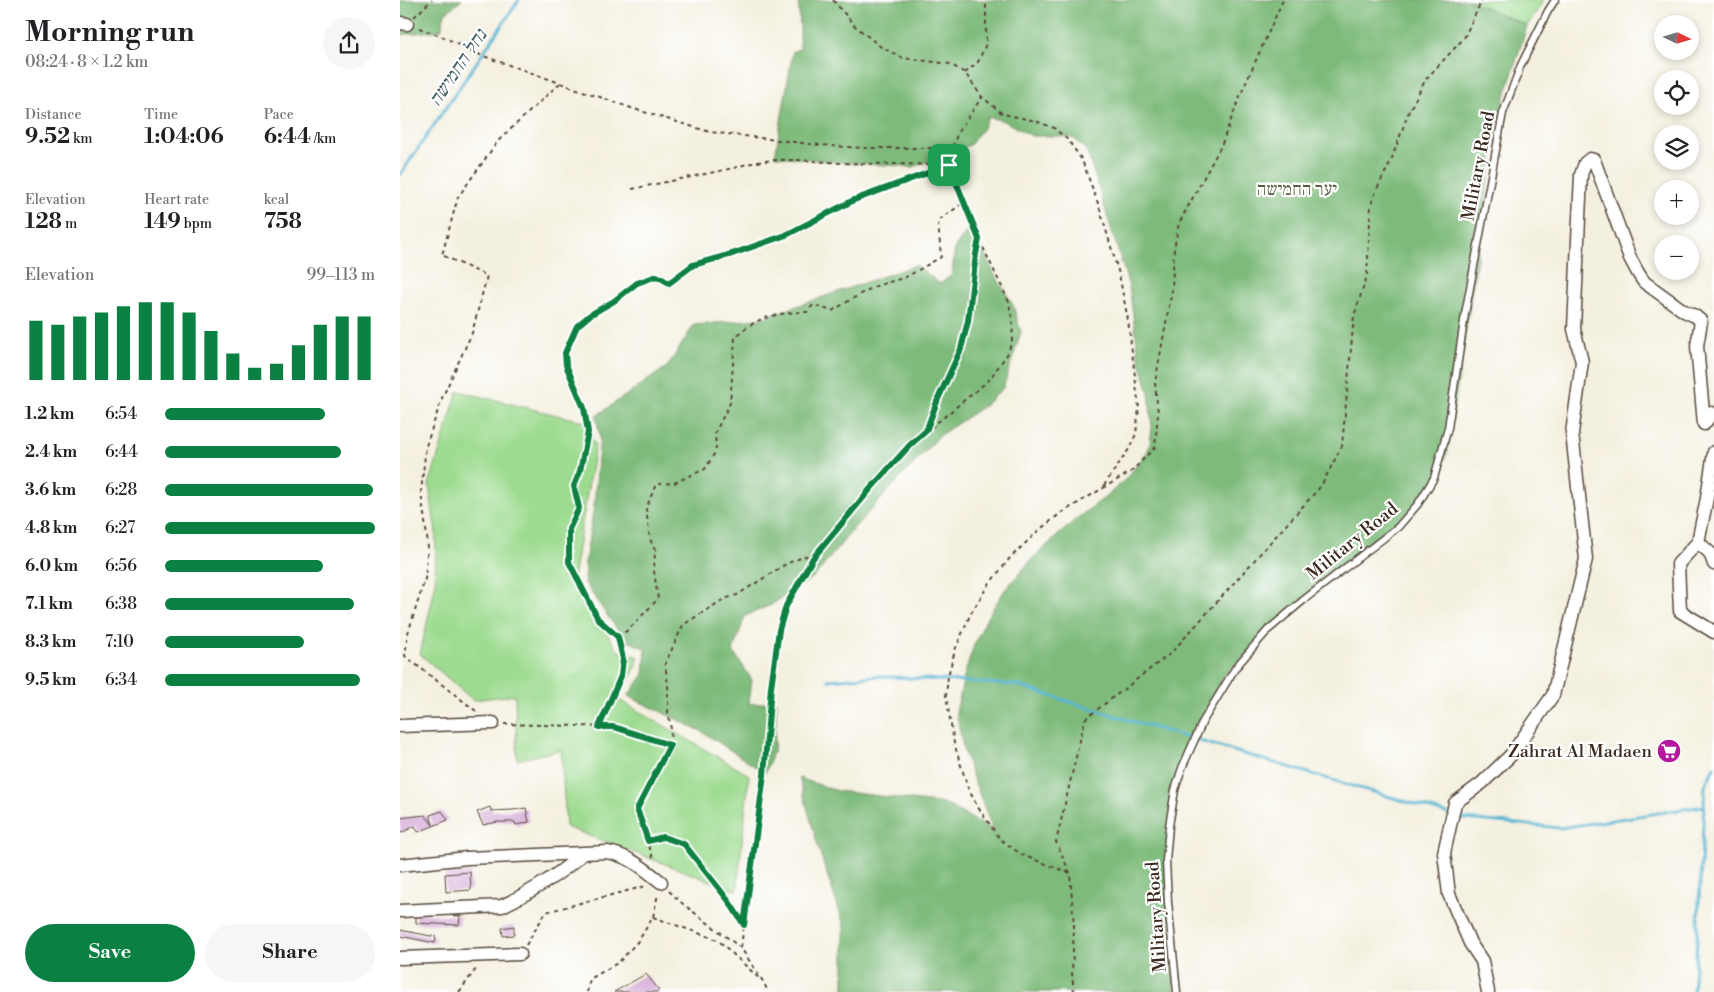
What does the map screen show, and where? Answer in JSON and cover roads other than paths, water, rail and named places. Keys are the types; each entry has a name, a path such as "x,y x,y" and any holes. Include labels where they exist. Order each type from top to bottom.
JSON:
{"street":[{"path":"1488,992 1482,961 1470,943 1449,894 1444,853 1455,802 1482,783 1511,755 1553,695 1586,559 1572,433 1582,362 1574,329 1582,175 1585,163 1590,159 1594,160 1630,258 1644,282 1701,321 1697,346 1704,424 1712,413 1714,414"},
{"path":"1714,452 1698,542 1678,564 1680,610 1714,632"},
{"path":"1698,542 1710,553 1714,564"},
{"path":"400,726 493,724"},
{"path":"400,865 467,858 607,852 620,854 632,860 661,882"},
{"path":"400,911 502,906 565,870 582,854"},
{"path":"400,958 520,954"}],"lane":[{"name":"Military Road","path":"1177,992 1166,861 1170,817 1175,790 1182,768 1203,721 1236,667 1268,630 1398,527 1418,504 1434,478 1448,428 1465,314 1503,113 1521,65 1555,0"}],"waterway":[{"name":"נחל החמישה","path":"400,175 519,0"},
{"path":"828,680 877,676 1016,685 1448,814"},
{"path":"1693,992 1705,786 1714,767"},
{"path":"1454,816 1465,819 1560,828 1704,806"}],"place":[{"name":"Zahrat Al Madaen","path":"1669,751"}],"park label":[{"name":"יער החמישה","path":"1297,189"}]}
